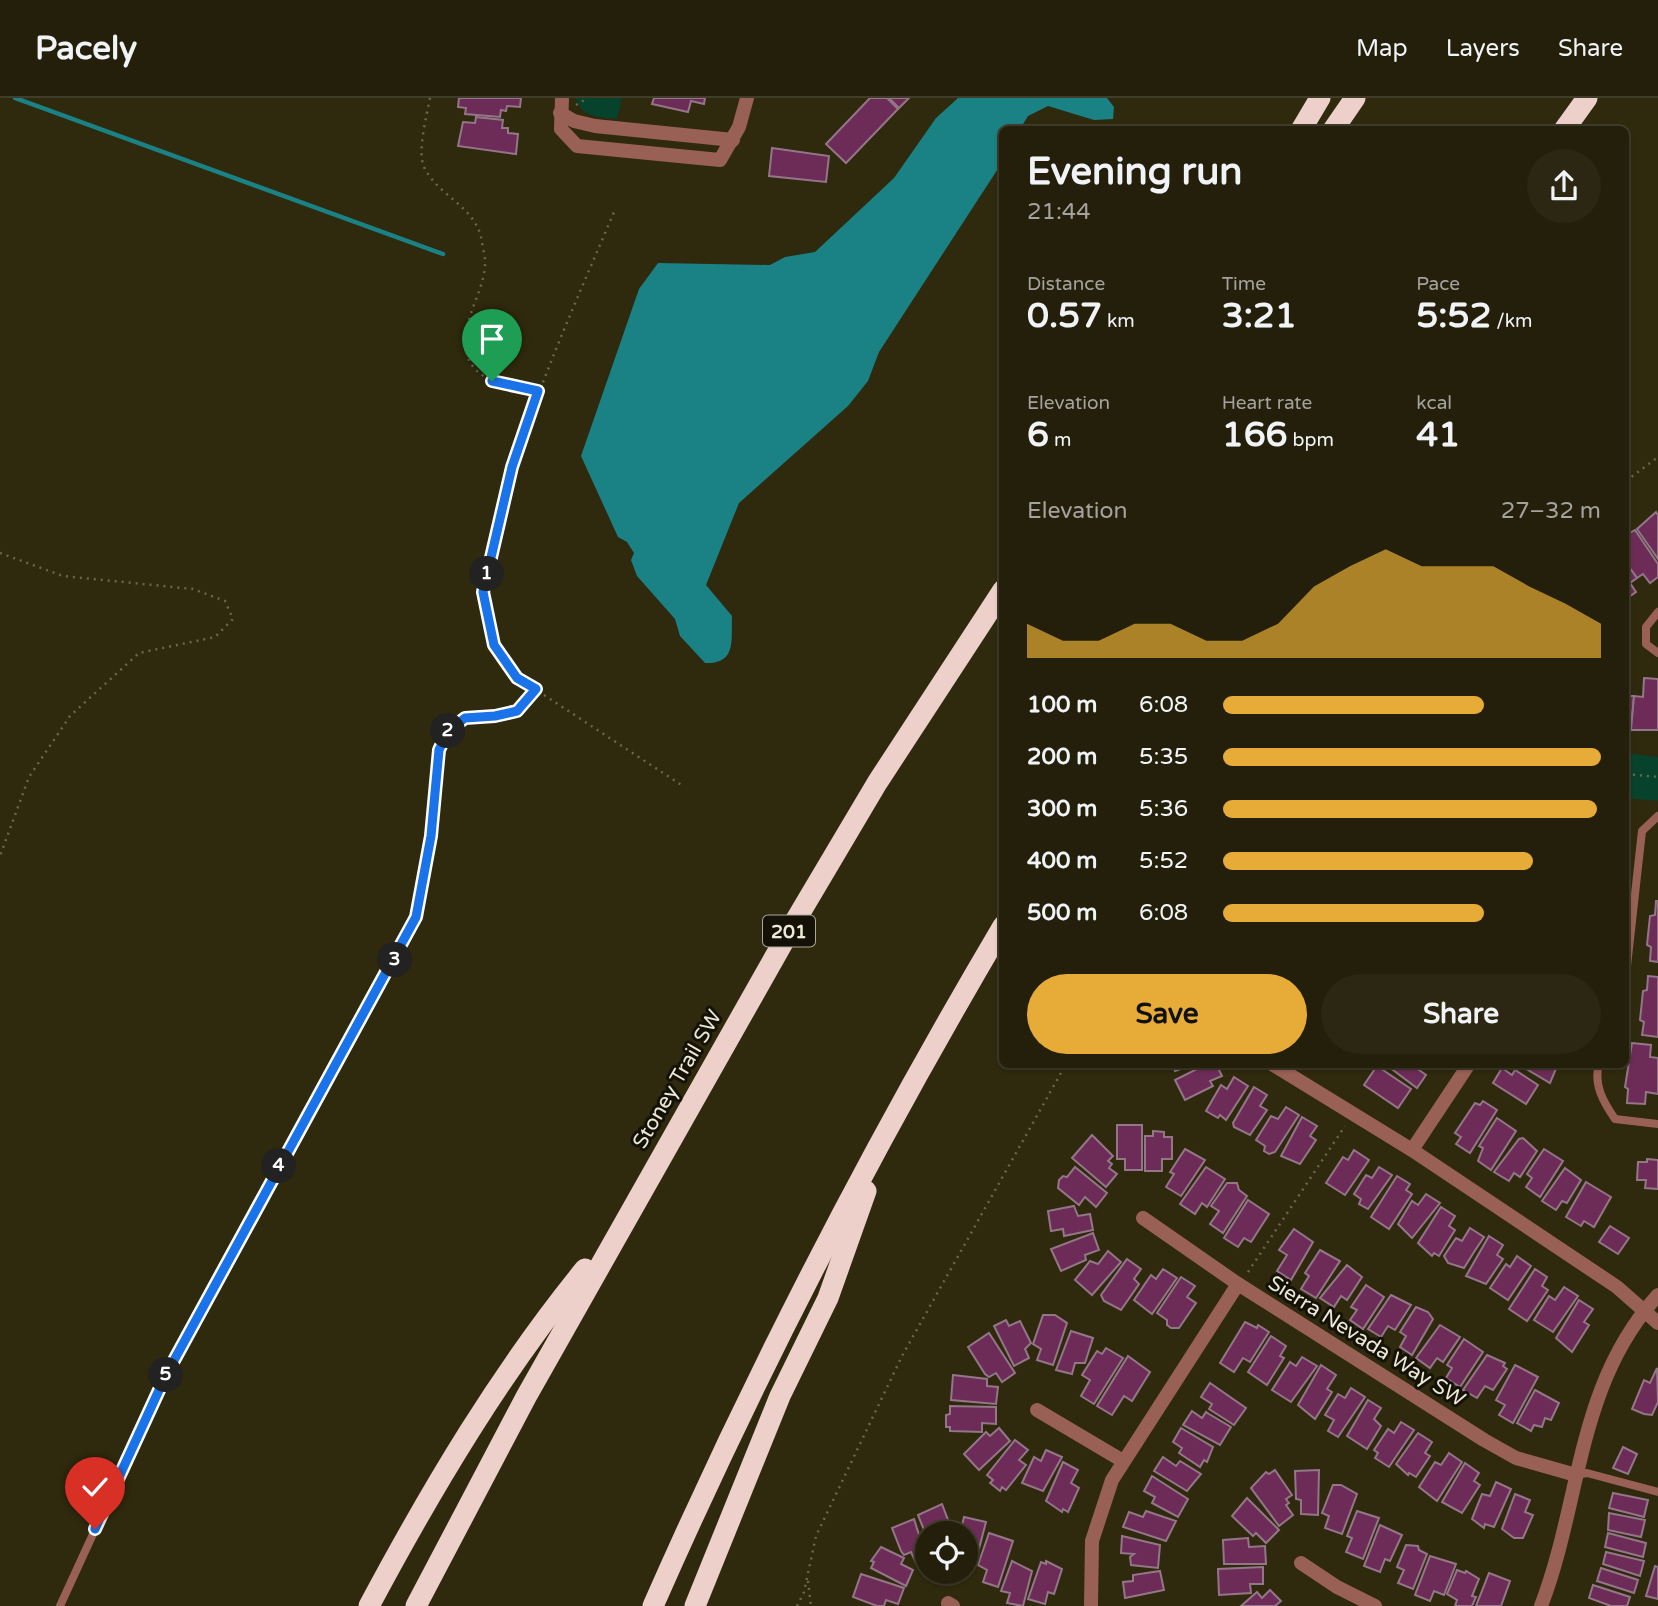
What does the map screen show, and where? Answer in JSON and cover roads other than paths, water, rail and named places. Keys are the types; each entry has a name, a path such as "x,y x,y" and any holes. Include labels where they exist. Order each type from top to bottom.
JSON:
{"highway":[{"path":"1303,126 1320,98"},
{"path":"1335,126 1355,98"},
{"path":"1567,126 1587,98"},
{"name":"Stoney Trail SW","path":"416,1606 620,1227 863,806 999,596"},
{"path":"653,1606 778,1335 891,1122 999,933"},
{"path":"695,1606 780,1396 828,1298 891,1122"},
{"path":"369,1606 459,1449 533,1333 620,1227"}],"street":[{"path":"562,98 561,129 577,146 720,160 733,140 746,99"},
{"path":"560,114 595,126 733,140"},
{"path":"1278,1068 1412,1150 1617,1287 1658,1323"},
{"path":"1412,1150 1466,1068"},
{"path":"1143,1218 1243,1279"},
{"name":"Sierra Nevada Way SW","path":"1091,1606 1090,1560 1097,1520 1122,1461 1243,1279 1484,1440 1516,1458 1576,1475"},
{"path":"1541,1606 1565,1531 1576,1475 1597,1396 1622,1344 1643,1311 1658,1295"},
{"path":"1037,1410 1122,1461"},
{"path":"1301,1563 1337,1587 1375,1606"}],"lane":[{"path":"1658,612 1646,627 1646,644 1658,653"},
{"path":"60,1606 166,1375 416,917 431,836 439,750 448,731 465,718 517,711 536,689"},
{"path":"1629,948 1642,831 1658,816"},
{"path":"1598,1068 1596,1073 1602,1100 1615,1119 1658,1124"},
{"path":"1576,1475 1587,1473 1658,1492"}],"water":[{"path":"958,98 1107,98 1114,107 1113,119 1094,120 1048,106 1028,116 1022,126 999,126 999,167 879,352 868,381 848,406 739,503 706,585 732,616 730,649 723,659 705,663 680,636 675,619 637,576 631,560 634,553 627,542 618,537 581,456 639,289 658,263 770,265 785,257 815,252 894,178 936,118"}],"waterway":[{"path":"15,98 443,254"}]}
